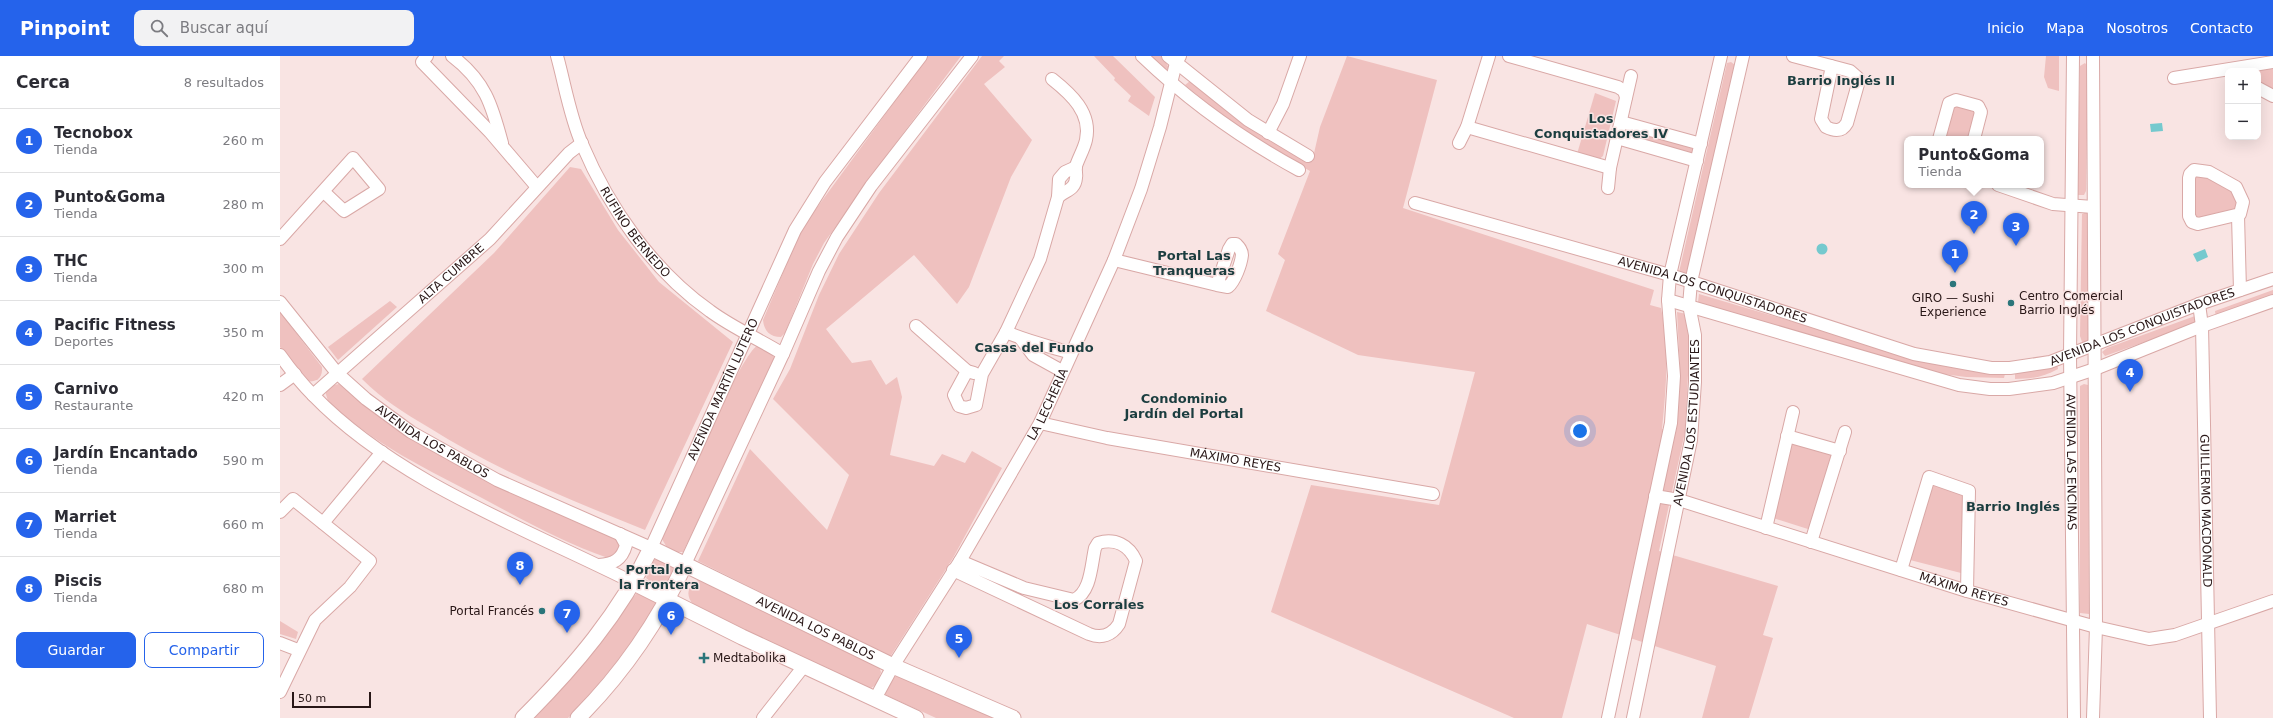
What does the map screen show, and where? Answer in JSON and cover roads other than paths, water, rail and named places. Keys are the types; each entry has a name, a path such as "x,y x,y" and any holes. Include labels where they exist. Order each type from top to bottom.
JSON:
{"main road":[{"name":"AVENIDA LOS PABLOS","path":"651,548 893,666 1013,718"},
{"name":"AVENIDA MARTÍN LUTERO","path":"523,718 592,642 634,583 651,548"},
{"path":"578,718 624,665 657,619 685,564"},
{"path":"634,583 914,718"}],"street":[{"path":"427,56 422,62 503,146 537,187"},
{"path":"452,56 471,74 493,107 503,146"},
{"name":"RUFINO BERNEDO","path":"557,56 582,143 616,208 670,278 710,311 747,335 783,354"},
{"name":"AVENIDA MARTÍN LUTERO","path":"651,548 786,247 804,213 921,56"},
{"path":"685,564 783,354 819,271 848,220 972,56"},
{"path":"1142,56 1172,85 1238,135 1299,170"},
{"path":"1268,133 1284,104 1300,56"},
{"path":"1459,143 1467,126 1489,56"},
{"path":"1509,56 1534,59 1618,87 1625,93 1626,97"},
{"name":"AVENIDA LOS ESTUDIANTES","path":"1608,718 1671,423 1674,376 1668,300 1670,275 1721,56"},
{"name":"AVENIDA LOS ESTUDIANTES","path":"1633,718 1691,440 1695,408 1695,334 1689,305 1691,282 1743,56"},
{"path":"1793,56 1832,66 1850,71 1858,78 1858,84 1847,123 1839,130 1826,127 1821,120 1832,66"},
{"name":"AVENIDA LAS ENCINAS","path":"2073,56 2070,355 2078,716"},
{"name":"AVENIDA LAS ENCINAS","path":"2094,56 2093,207 2096,627 2094,718"},
{"path":"1175,58 1248,120 1308,156"},
{"name":"LA LECHERÍA","path":"875,699 893,666 956,566 1040,423 1062,371 1114,260 1141,189 1172,85 1175,58"},
{"path":"2174,78 2224,72 2273,62"},
{"path":"1608,188 1610,168 1631,76"},
{"path":"1052,79 1069,92 1083,112 1086,138 1076,167 1074,186 1058,197"},
{"path":"2261,90 2273,96"},
{"path":"1940,136 1949,103 1956,100 1978,106 1981,112 1975,136"},
{"path":"1621,122 1701,144"},
{"path":"1467,126 1610,168"},
{"path":"1618,138 1696,161"},
{"name":"ALTA CUMBRE","path":"313,395 490,239 537,187 582,143"},
{"path":"280,239 324,192 353,158 380,189 344,211 324,192"},
{"path":"967,371 954,395 957,403 963,408 970,408 976,405 982,374 1006,332 1040,259 1058,197 1057,186 1060,177 1076,167"},
{"path":"2238,216 2198,224 2192,222 2189,216 2191,173 2194,170 2204,171 2236,187 2243,202 2242,211 2238,216 2240,290"},
{"path":"2007,188 2053,204 2093,207"},
{"name":"AVENIDA LOS CONQUISTADORES","path":"1415,203 1670,275 1914,354 1970,365 2010,368 2050,362 2199,304 2273,279"},
{"path":"1114,260 1217,285"},
{"name":"AVENIDA LOS CONQUISTADORES","path":"1668,300 1959,385 1990,389 2034,387 2071,378 2202,326 2273,301"},
{"name":"AVENIDA LOS PABLOS","path":"280,302 337,374 366,399 438,448 496,480 651,548"},
{"name":"GUILLERMO MACDONALD","path":"2199,304 2202,326 2210,718"},
{"path":"916,326 967,371 982,374"},
{"path":"1006,332 1020,339 1038,342 1071,354"},
{"path":"1020,339 1033,355 1062,371"},
{"path":"280,357 313,395 349,428 382,452 466,500 634,583"},
{"path":"2009,389 2010,368"},
{"path":"280,385 295,374"},
{"path":"1766,528 1793,412"},
{"name":"MÁXIMO REYES","path":"1040,423 1107,438 1433,494"},
{"path":"1811,542 1845,432"},
{"path":"1787,436 1840,451"},
{"path":"323,523 382,452"},
{"path":"1901,570 1929,477 1969,491 1967,590"},
{"name":"MÁXIMO REYES","path":"1655,496 1679,500 1967,590 2096,627 2149,639 2174,636 2273,601"},
{"path":"280,512 293,499 370,561 350,587 315,620 298,650 280,692"},
{"path":"599,565 611,564 622,556 626,545 620,534"},
{"path":"1110,541 1122,544 1134,556 1136,561 1119,624 1112,632 1103,636 1094,636 1042,611 956,566 1046,594 1074,600 1080,597 1086,590 1095,548 1098,542 1110,541"},
{"path":"1042,611 1046,594"},
{"path":"280,643 298,650"},
{"path":"763,718 804,666"}],"water":[{"path":"2162,123 2163,131 2151,132 2150,124"},
{"path":"1822,243 1826,245 1828,249 1826,253 1822,255 1818,253 1816,249 1818,245"},
{"path":"2205,249 2208,257 2197,262 2193,254"}],"place":[{"name":"Punto&Goma","path":"1974,234"},
{"name":"THC","path":"2016,246"},
{"name":"Tecnobox","path":"1955,273"},
{"name":"GIRO — Sushi Experience","path":"1953,284"},
{"name":"Centro Comercial Barrio Inglés","path":"2011,303"},
{"name":"Pacific Fitness","path":"2130,392"},
{"name":"Piscis","path":"520,585"},
{"name":"Portal Francés","path":"542,611"},
{"name":"Marriet","path":"567,633"},
{"name":"Jardín Encantado","path":"671,635"},
{"name":"Medtabolika","path":"704,658"},
{"name":"Carnivo","path":"959,658"}],"district":[{"name":"Barrio Inglés II","path":"1841,80"},
{"name":"Los Conquistadores IV","path":"1601,126"},
{"name":"Portal Las Tranqueras","path":"1194,262"},
{"name":"Casas del Fundo","path":"1034,347"},
{"name":"Condominio Jardín del Portal","path":"1184,406"},
{"name":"Barrio Inglés","path":"2013,506"},
{"name":"Portal de la Frontera","path":"659,576"},
{"name":"Los Corrales","path":"1099,604"}]}
